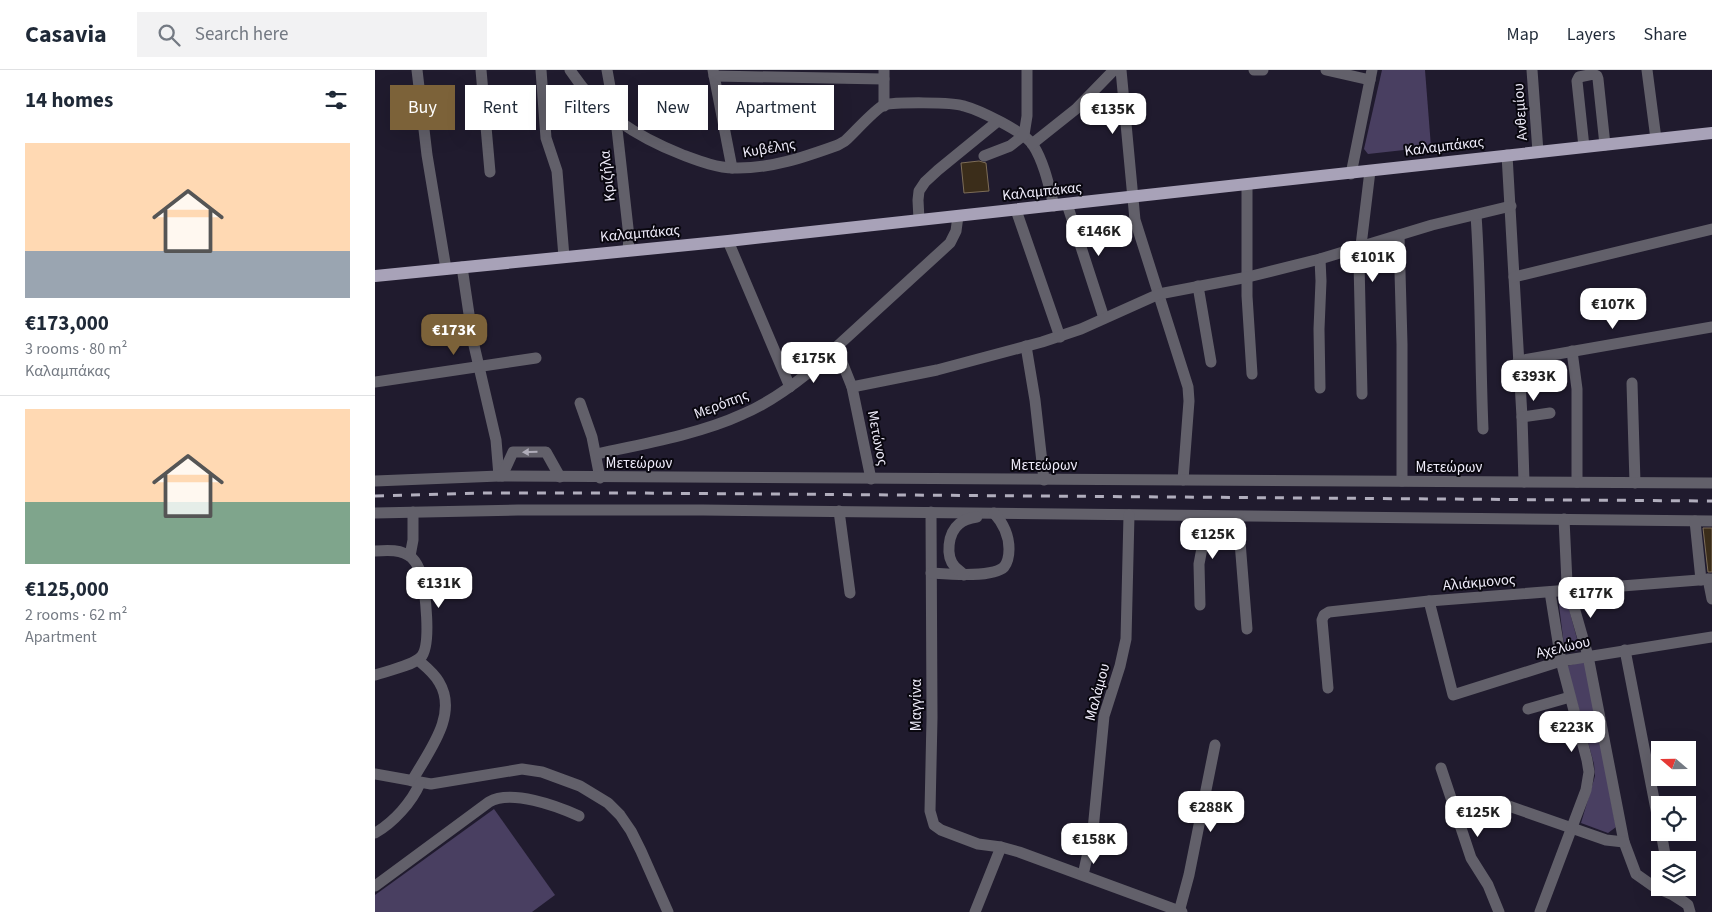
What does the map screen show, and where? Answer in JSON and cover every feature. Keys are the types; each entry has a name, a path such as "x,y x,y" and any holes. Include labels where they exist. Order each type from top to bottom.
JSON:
{"main road":[{"name":"Καλαμπάκας","path":"375,276 729,241 1712,134"}],"street":[{"path":"417,70 427,156 446,268"},
{"path":"481,70 490,172"},
{"path":"541,70 546,138 557,171 564,257"},
{"name":"Κυβέλης","path":"570,70 581,85"},
{"name":"Κριζήλα","path":"607,70 610,85"},
{"path":"1027,70 1028,139 1041,165 1054,206"},
{"path":"984,156 1028,139 1076,109 1113,70"},
{"path":"1121,70 1135,220 1188,387 1189,401 1183,480"},
{"path":"1254,70 1263,70"},
{"path":"1326,70 1371,75 1351,174"},
{"name":"Ανθεμίου","path":"1533,70 1538,152"},
{"path":"1647,70 1656,139"},
{"path":"732,168 713,73 884,75 884,106 957,104 998,121 1028,139"},
{"path":"1584,147 1577,81 1579,77 1593,74 1598,79 1605,145"},
{"name":"Κυβέλης","path":"628,128 663,147 709,164 732,168 757,167 789,161 837,145 845,141 884,106"},
{"path":"919,220 919,191 925,182 998,121"},
{"name":"Κριζήλα","path":"617,130 629,237 628,250"},
{"path":"1507,156 1524,482"},
{"path":"1362,394 1359,271 1370,171"},
{"path":"1247,185 1247,296 1252,374"},
{"path":"1067,204 1104,318"},
{"path":"852,387 929,371 1060,337 1159,294 1248,277 1320,259 1399,235 1511,206"},
{"path":"1016,210 1060,337"},
{"path":"1476,215 1480,267 1479,332 1483,429"},
{"name":"Μερόπης","path":"596,454 670,437 731,419 761,405 790,387 808,373 951,243 956,231 958,216"},
{"path":"1514,277 1712,229"},
{"path":"1399,235 1402,344 1402,482"},
{"path":"729,241 790,387"},
{"path":"1320,259 1320,388"},
{"path":"462,267 468,314 478,366 495,431 501,476"},
{"path":"1198,286 1211,362"},
{"path":"1518,361 1712,327"},
{"path":"1026,346 1035,400 1044,480"},
{"name":"Μετώνος","path":"836,347 852,387 871,479"},
{"path":"1572,351 1577,389 1577,482"},
{"path":"375,382 536,358"},
{"path":"1632,383 1635,483"},
{"path":"580,403 589,424 600,478"},
{"path":"1522,417 1549,413"},
{"path":"501,476 513,452 546,452 560,478"},
{"name":"Μετεώρων","path":"375,481 501,476 560,478 1712,483"},
{"path":"375,513 518,510 839,511 931,512 997,516 1129,515 1712,522"},
{"path":"839,511 850,594"},
{"path":"410,556 413,540 413,512"},
{"name":"Μαγγίνα","path":"931,512 931,820 937,828 966,840 987,846 1001,847 1083,875 1180,912"},
{"path":"965,575 954,566 950,553 950,540 953,530 959,524 966,519 978,515"},
{"name":"Μαλάμου","path":"1083,875 1093,830 1104,716 1120,666 1126,639 1129,515"},
{"path":"931,573 965,575 997,571 1004,567 1008,559 1008,536 997,516"},
{"path":"1200,605 1199,564 1208,516"},
{"path":"1238,517 1247,629"},
{"path":"1564,519 1566,573 1569,590 1588,656 1624,842 1636,874 1651,885"},
{"path":"1695,521 1712,599"},
{"path":"375,551 396,551 410,556 417,564 421,574 425,599 427,641 425,652 418,660 375,675"},
{"name":"Αλιάκμονος","path":"1328,688 1322,620 1324,614 1332,611 1707,580"},
{"path":"1541,912 1586,790 1589,772 1561,661 1550,592"},
{"name":"Αχελώου","path":"1429,602 1453,695 1561,661 1712,637"},
{"path":"1625,650 1653,796"},
{"path":"375,834 398,814 411,798 416,782 441,728 446,708 444,693 439,681 418,660"},
{"path":"1528,709 1570,697"},
{"path":"1180,912 1215,745"},
{"path":"1441,768 1471,858 1488,885 1499,912"},
{"path":"375,774 431,784 523,769 542,772 580,786 607,803 620,815 641,851 666,911"},
{"path":"375,886 495,799 515,798 540,802 579,816"},
{"path":"1503,804 1606,840 1624,842"},
{"path":"975,912 1001,847"},
{"path":"1677,896 1688,906 1690,912"}],"shaded area":[{"path":"1382,70 1425,70 1431,147 1368,154 1364,149"},
{"path":"1565,594 1580,650 1565,653 1559,605 1561,597"},
{"path":"1585,661 1616,827 1608,833 1581,823 1595,776 1594,764 1567,666"},
{"path":"494,809 555,895 532,912 375,912 375,895"}],"building":[{"path":"979,161 986,163 989,191 964,193 961,163"},
{"path":"1703,528 1712,528 1712,572 1708,572"}],"railway":[{"path":"375,496 479,493 630,493 1712,501"}]}
